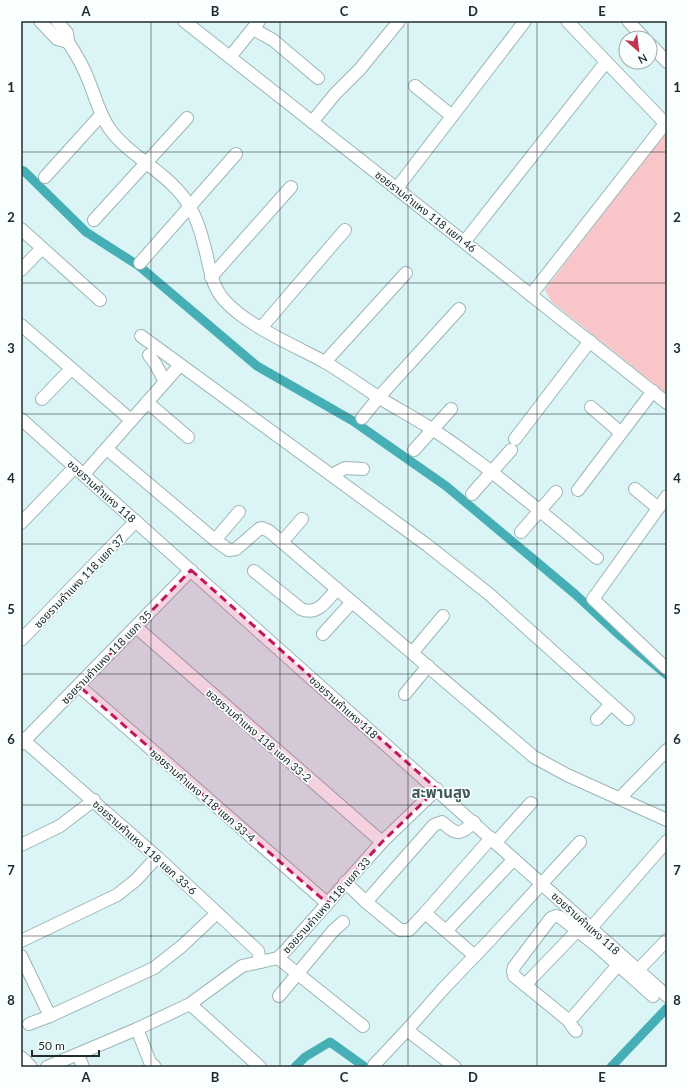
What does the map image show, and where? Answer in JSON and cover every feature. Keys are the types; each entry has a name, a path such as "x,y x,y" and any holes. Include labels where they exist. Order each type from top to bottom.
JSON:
{"street":[{"path":"40,21 57,39 68,42"},
{"path":"57,21 67,33 68,42 80,62 101,115 109,128 119,140 147,162 180,194 190,207 202,236 211,277 217,290 225,301 238,313 261,328 325,362 445,437 540,510 597,558"},
{"name":"ซอยรามคำแหง 118 แยก 46","path":"184,21 465,241 667,403"},
{"path":"312,122 335,94 360,69 398,21"},
{"path":"397,188 525,21"},
{"path":"531,294 666,122 567,21"},
{"path":"628,21 636,30"},
{"path":"230,57 256,25 318,78"},
{"path":"658,52 667,62"},
{"path":"465,241 606,62"},
{"path":"415,86 452,116"},
{"path":"45,177 101,115"},
{"path":"94,220 186,118"},
{"path":"140,263 236,154"},
{"path":"211,277 291,187"},
{"path":"21,229 100,300"},
{"path":"261,328 345,230"},
{"path":"21,270 42,248"},
{"path":"325,362 406,273"},
{"path":"362,418 458,309"},
{"path":"23,330 131,420"},
{"path":"141,336 427,544 489,594 628,719"},
{"path":"472,494 492,473 590,341"},
{"path":"148,356 156,365 165,382"},
{"path":"21,523 107,449 180,365"},
{"path":"42,399 71,369"},
{"path":"578,490 652,391"},
{"path":"147,402 188,437"},
{"path":"591,407 621,433"},
{"path":"414,450 451,409"},
{"name":"ซอยรามคำแหง 118","path":"21,419 592,928 600,943 638,970 662,995"},
{"path":"107,449 215,540 230,550 236,549 259,529 262,528 269,531 534,757 568,775 667,820"},
{"path":"332,475 345,468 363,469"},
{"path":"635,489 663,505 593,599 667,669"},
{"path":"521,532 556,492"},
{"path":"215,540 240,512"},
{"path":"282,542 302,519"},
{"name":"ซอยรามคำแหง 118 แยก 37","path":"21,640 136,521"},
{"name":"ซอยรามคำแหง 118 แยก 35","path":"22,741 136,627 190,570"},
{"path":"254,570 296,605 306,611 318,609 337,589"},
{"path":"323,634 352,602"},
{"path":"412,653 443,616"},
{"name":"ซอยรามคำแหง 118 แยก 33-2","path":"136,627 382,842"},
{"path":"405,694 428,666"},
{"name":"ซอยรามคำแหง 118 แยก 33-4","path":"78,686 327,903"},
{"path":"597,719 611,704"},
{"name":"ซอยรามคำแหง 118 แยก 33-6","path":"22,741 94,800 157,857 258,951 260,962"},
{"path":"620,798 667,750"},
{"name":"ซอยรามคำแหง 118 แยก 33","path":"47,1067 137,1030 190,1004 242,966 278,958 382,842 437,789"},
{"path":"21,845 60,826 94,800"},
{"path":"345,882 366,902 400,930 409,930 493,840 531,803"},
{"path":"366,902 434,825 442,822 451,830 459,833 464,831 474,822"},
{"path":"592,928 667,841"},
{"path":"378,1065 444,988 580,842"},
{"path":"21,941 117,895 136,880 157,857"},
{"path":"446,931 514,859"},
{"path":"29,1024 50,1016 154,968 182,946 217,913"},
{"path":"425,913 474,956"},
{"path":"576,1031 568,1020 514,976 513,971 514,967 552,918 556,916 560,917 577,931 600,943 618,965 662,995"},
{"path":"279,996 333,931 343,922"},
{"path":"525,985 577,931"},
{"path":"638,970 667,940"},
{"path":"21,956 50,1016"},
{"path":"278,958 363,1026"},
{"path":"574,1016 618,965"},
{"path":"190,1004 260,1067"},
{"path":"137,1030 150,1062 155,1067"},
{"path":"407,1030 455,1067"},
{"path":"78,1054 83,1067"},
{"path":"21,1057 31,1067"}],"highlighted area":[{"path":"191,570 437,789 382,842 327,903 79,686"}],"shaded area":[{"path":"667,130 667,394 551,301 545,290"}],"waterway":[{"path":"21,170 24,171 86,232 139,266 257,366 353,421 446,486 575,594 617,633 667,675"},
{"path":"611,1067 667,1008"},
{"path":"295,1067 305,1057 330,1042 365,1067"}],"district":[{"name":"สะพานสูง","path":"441,792"}]}
